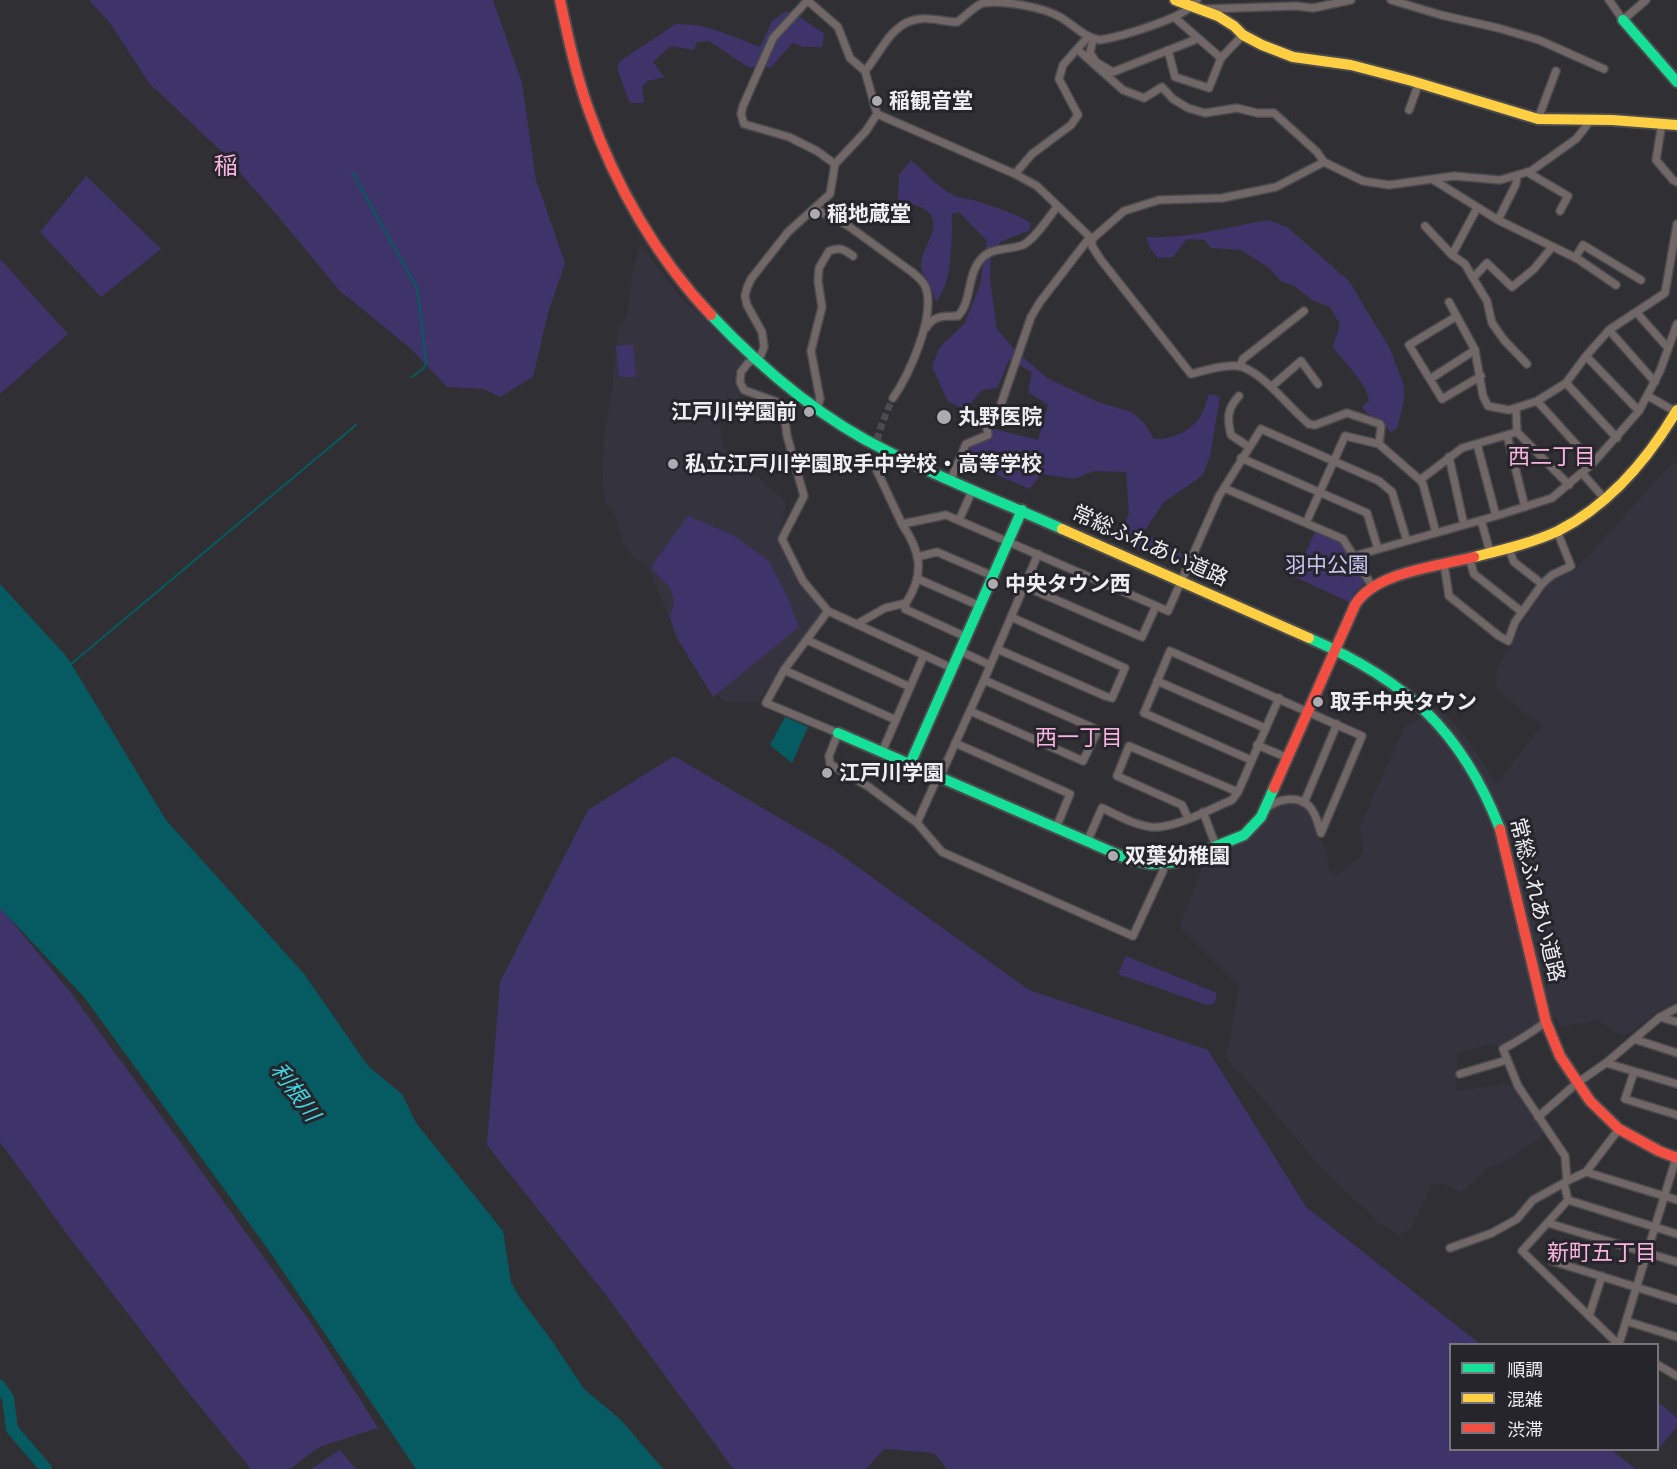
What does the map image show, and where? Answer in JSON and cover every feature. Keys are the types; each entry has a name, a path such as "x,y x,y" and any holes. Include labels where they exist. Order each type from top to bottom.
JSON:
{"street":[{"name":"常総ふれあい道路","path":"560,0 570,51 583,93 601,143 624,194 663,257 703,308 784,386 886,451 1336,649 1378,673 1424,708 1448,732 1494,809 1506,844 1546,1022 1560,1056 1590,1101 1619,1129 1659,1151 1677,1156"},
{"path":"1175,0 1198,5 1313,8 1351,0"},
{"path":"1391,0 1539,40 1604,69"},
{"path":"1609,0 1623,20 1677,82"},
{"path":"1623,20 1646,0"},
{"path":"835,164 817,151 789,137 744,124 741,114 749,88 766,57 773,38 807,1 838,27 850,58 865,71 877,114"},
{"path":"865,71 886,41 908,22 919,19 957,22 980,5 999,1 1027,6 1059,16 1090,38 1108,39 1174,17 1198,5"},
{"path":"1198,5 1234,26 1243,35 1293,57 1351,65 1538,119 1677,125"},
{"path":"1174,17 1221,58"},
{"path":"1174,77 1209,88 1221,58 1243,35"},
{"path":"1015,174 1032,154 1071,125 1078,115 1059,79 1063,65 1090,38"},
{"path":"1090,38 1090,53 1096,62 1113,72 1197,39"},
{"path":"1077,49 1123,90 1144,98 1162,87 1173,99 1188,108 1205,113 1237,108 1257,113 1275,113 1317,152 1324,162 1363,181 1389,185 1454,176 1500,180 1527,172 1576,139 1591,120"},
{"path":"1168,51 1174,77"},
{"path":"1538,119 1556,71"},
{"path":"1164,90 1174,77"},
{"path":"1409,110 1419,83"},
{"path":"877,114 866,130 835,164 830,194 788,232 751,279 745,296 764,341 761,355 748,363 741,372 740,382 744,390 777,402 782,409 786,436 804,496 783,539 803,581 828,611 952,668"},
{"path":"877,114 1015,174 1037,186 1091,238 1092,246 1101,260 1191,374 1234,365 1240,366 1264,379 1310,424 1315,425 1347,413 1380,424 1379,444"},
{"path":"1662,123 1656,160 1673,180 1677,181"},
{"path":"951,479 966,444 988,435 985,413 999,410 1035,310 1091,238 1124,211 1159,200 1222,198 1276,187 1324,162"},
{"path":"1527,172 1568,196 1560,211"},
{"path":"1498,220 1516,184 1517,175"},
{"path":"1432,179 1498,220 1575,258 1616,285"},
{"path":"924,330 931,320 940,316 958,316 964,309 975,266 985,255 1024,245 1057,207"},
{"path":"1452,255 1477,208"},
{"path":"815,209 847,225 921,279 926,288 924,330 906,380 893,398"},
{"path":"1449,302 1475,350 1483,396 1488,406 1509,410 1537,401 1566,383 1609,330 1665,293 1677,224"},
{"path":"1425,226 1452,255 1465,264 1487,301 1492,323 1504,340 1527,364"},
{"path":"1575,258 1583,245 1641,280"},
{"path":"1473,278 1487,262 1512,287 1534,269 1552,247"},
{"path":"817,409 820,399 811,351 822,307 818,281 819,268 829,250 844,249 853,256"},
{"path":"1240,366 1243,359 1304,311"},
{"path":"1637,313 1668,348"},
{"path":"1457,316 1409,345 1442,399 1481,376"},
{"path":"1354,556 1552,498 1593,463 1639,411 1655,382 1677,324"},
{"path":"1609,330 1655,382"},
{"path":"1430,379 1475,350"},
{"path":"1586,356 1639,411"},
{"path":"1271,387 1301,361 1318,384"},
{"path":"1566,383 1617,438"},
{"path":"1239,396 1231,405 1227,417 1231,435 1249,447"},
{"path":"828,611 784,670 766,703 1137,862 1163,864 1187,858 1244,835 1265,810 1359,597 1372,586 1390,578 1508,547 1557,531 1582,516 1639,463 1676,411 1648,396"},
{"path":"1537,401 1593,463"},
{"path":"1516,408 1517,432 1569,485"},
{"path":"902,524 946,515 1168,611 1224,488 1261,429 1379,481 1392,492 1407,541"},
{"path":"1420,480 1462,448 1517,432"},
{"path":"1507,435 1525,507"},
{"path":"1306,523 1345,436 1379,444 1420,480 1436,532"},
{"path":"1478,444 1496,516"},
{"path":"1449,457 1464,525"},
{"path":"1241,458 1367,513 1378,549"},
{"path":"877,471 902,524 914,542 918,557 918,579 905,609 966,637"},
{"path":"1582,473 1604,498"},
{"path":"1224,488 1343,539 1372,586"},
{"path":"959,520 972,489"},
{"path":"910,764 1022,510"},
{"path":"1481,520 1490,552"},
{"path":"1444,564 1449,596 1506,640 1510,640 1515,622 1542,584 1552,574 1571,566 1557,531"},
{"path":"1508,547 1514,562 1542,584"},
{"path":"918,557 937,552 993,576"},
{"path":"917,823 998,649 1038,554"},
{"path":"1469,557 1474,574 1522,612"},
{"path":"918,579 980,606"},
{"path":"1024,586 1142,638 1156,606"},
{"path":"856,624 885,608 906,603"},
{"path":"998,649 1105,696 1112,698 1115,693 1125,668 1011,617"},
{"path":"807,640 910,687"},
{"path":"960,651 990,665"},
{"path":"1251,760 1144,713 1170,651 1362,736 1321,833 1313,813 1304,803 1289,800 1273,803 1265,810"},
{"path":"882,752 924,655"},
{"path":"784,670 896,720"},
{"path":"970,711 1083,761 1087,755 1098,730 984,680"},
{"path":"1157,681 1265,728"},
{"path":"1087,842 1102,808 1149,827 1164,827 1232,801 1279,698"},
{"path":"1304,803 1337,724"},
{"path":"838,733 829,756 830,764 869,787 917,823 942,852 1134,936 1163,871 1163,864"},
{"path":"955,743 1070,794 1056,828"},
{"path":"1257,745 1288,758"},
{"path":"1188,818 1182,805 1117,776 1129,746 1238,792"},
{"path":"1203,812 1216,846"},
{"path":"1538,1117 1660,1017 1677,1008"},
{"path":"1660,1017 1677,1022"},
{"path":"1546,1022 1532,1030 1526,1037 1503,1049 1518,1086 1565,1156 1568,1200"},
{"path":"1634,1039 1677,1053"},
{"path":"1460,1074 1507,1060"},
{"path":"1606,1063 1677,1084"},
{"path":"1634,1072 1625,1099 1677,1115"},
{"path":"1450,1248 1492,1233 1516,1220 1533,1200 1586,1172 1619,1129"},
{"path":"1619,1343 1677,1156"},
{"path":"1586,1172 1677,1200"},
{"path":"1568,1200 1522,1251 1618,1343"},
{"path":"1568,1200 1677,1234"},
{"path":"1548,1223 1677,1262"},
{"path":"1552,1261 1677,1300"},
{"path":"1589,1316 1602,1276"},
{"path":"1626,1321 1677,1337"},
{"path":"1659,1366 1677,1376"}],"shaded area":[{"name":"私立江戸川学園取手中学校・高等学校","path":"640,244 678,294 748,363 740,382 740,398 717,410 724,448 787,502 779,537 800,583 821,607 822,614 803,637 758,702 723,702 677,638 649,568 633,557 622,542 617,519 605,502 602,481 604,439 612,391 618,330 627,315 633,269"},
{"path":"1673,462 1677,464 1677,1000 1654,1014 1628,1035 1614,1032 1597,1020 1560,1027 1557,1016 1530,1028 1523,1036 1501,1047 1491,1044 1458,1053 1456,1091 1503,1084 1516,1086 1531,1113 1547,1133 1512,1157 1491,1167 1462,1192 1444,1184 1432,1185 1410,1229 1399,1235 1379,1223 1314,1160 1226,1058 1239,990 1238,984 1180,926 1207,855 1260,826 1270,810 1283,804 1295,803 1303,806 1310,813 1316,833 1325,847 1330,872 1338,875 1361,856 1364,849 1360,826 1404,727 1439,707 1469,741 1496,784 1542,726 1497,690 1496,672 1522,623 1553,578 1575,570"}],"green space":[{"path":"89,0 493,0 522,83 536,180 565,263 548,313 533,377 500,397 484,389 447,387 410,348 339,290 222,152 149,83 110,23"},
{"path":"786,11 824,33 822,47 803,47 793,43 771,67 748,67 709,41 697,42 694,50 670,46 653,62 664,77 647,81 642,87 644,103 630,103 617,69 620,61 676,24 697,25 713,29 760,47 772,21"},
{"path":"911,160 949,193 996,207 1031,223 1030,230 1000,242 991,258 990,280 997,329 1015,350 1047,378 1098,402 1132,412 1145,424 1154,439 1172,437 1188,429 1201,415 1209,394 1220,397 1210,456 1203,475 1164,502 1143,533 1183,555 1179,564 1130,547 1124,526 1129,513 1126,472 1094,471 1075,479 1041,474 1030,489 965,461 969,449 994,429 1038,440 1048,405 1028,392 1032,372 1009,360 997,388 982,390 965,410 948,401 932,367 939,348 965,323 980,285 987,241 959,212 952,214 949,271 942,293 936,302 921,268 934,225 932,218 929,213 918,206 898,201 899,175"},
{"path":"86,176 161,249 101,297 40,232"},
{"path":"1268,220 1287,227 1349,281 1390,349 1404,386 1404,400 1397,429 1390,432 1383,423 1368,414 1362,407 1369,401 1364,387 1333,347 1340,324 1330,307 1312,300 1293,285 1282,282 1268,267 1241,250 1211,248 1205,240 1187,239 1173,257 1158,258 1150,248 1146,237 1192,234"},
{"path":"0,259 68,334 0,394"},
{"path":"633,345 636,377 619,377 616,346"},
{"path":"688,516 733,535 769,561 788,598 799,627 713,697 677,638 670,617 674,602 671,589 652,569 655,561"},
{"name":"羽中公園","path":"1315,532 1338,541 1366,582 1354,593 1349,602 1295,577"},
{"path":"674,756 834,850 1029,990 1208,1050 1306,1207 1479,1343 1449,1343 1449,1451 1612,1451 1636,1469 947,1469 934,1453 884,1449 866,1469 734,1469 606,1295 487,1145 500,982 588,810"},
{"path":"0,907 71,993 202,1172 311,1323 378,1428 319,1447 290,1469 251,1469 184,1387 0,1142"},
{"path":"1126,956 1217,993 1214,1004 1207,1005 1118,974"},
{"path":"1659,1403 1677,1418 1677,1427 1659,1448"},
{"path":"340,1450 356,1469 311,1469"}],"water":[{"name":"利根川","path":"0,584 67,657 166,820 305,975 368,1066 402,1094 416,1123 503,1231 511,1282 520,1298 584,1389 621,1420 663,1469 416,1469 270,1252 84,997 0,908"},
{"path":"785,717 808,727 792,763 770,745"}],"waterway":[{"path":"352,172 417,288 426,362 424,368 412,377"},
{"path":"71,664 356,425"},
{"path":"0,1386 8,1398 12,1429 46,1469"}],"tunnel":[{"path":"877,471 876,445 893,398"}],"traffic: fast":[{"path":"1623,20 1677,82"},
{"path":"711,315 750,354 793,391 862,438 952,482 1062,529"},
{"path":"910,764 1022,510"},
{"path":"1309,638 1374,672 1426,712 1448,736 1467,763 1485,794 1500,829"},
{"path":"838,733 1128,859 1151,864 1177,862 1244,835 1261,817 1274,788"}],"traffic: slow":[{"path":"1175,0 1218,16 1243,35 1293,57 1351,65 1538,119 1612,120 1677,125"},
{"path":"1474,557 1517,546 1558,531 1594,508 1640,463 1677,410"},
{"path":"1062,529 1309,638"}],"traffic: jam":[{"path":"560,0 584,97 611,166 656,245 691,293 711,315"},
{"path":"1274,788 1355,605 1364,594 1377,585 1409,572 1474,557"},
{"path":"1500,829 1546,1022 1560,1056 1590,1101 1619,1129 1677,1158"}],"place":[{"name":"稲観音堂","path":"877,101"},
{"name":"稲地蔵堂","path":"815,214"},
{"name":"江戸川学園前","path":"809,412"},
{"name":"丸野医院","path":"944,417"},
{"name":"私立江戸川学園取手中学校・高等学校","path":"673,464"},
{"name":"中央タウン西","path":"993,584"},
{"name":"取手中央タウン","path":"1318,702"},
{"name":"江戸川学園","path":"827,773"},
{"name":"双葉幼稚園","path":"1113,856"}],"district":[{"name":"稲","path":"226,166"},
{"name":"西二丁目","path":"1552,457"},
{"name":"西一丁目","path":"1079,738"},
{"name":"新町五丁目","path":"1602,1253"}]}
